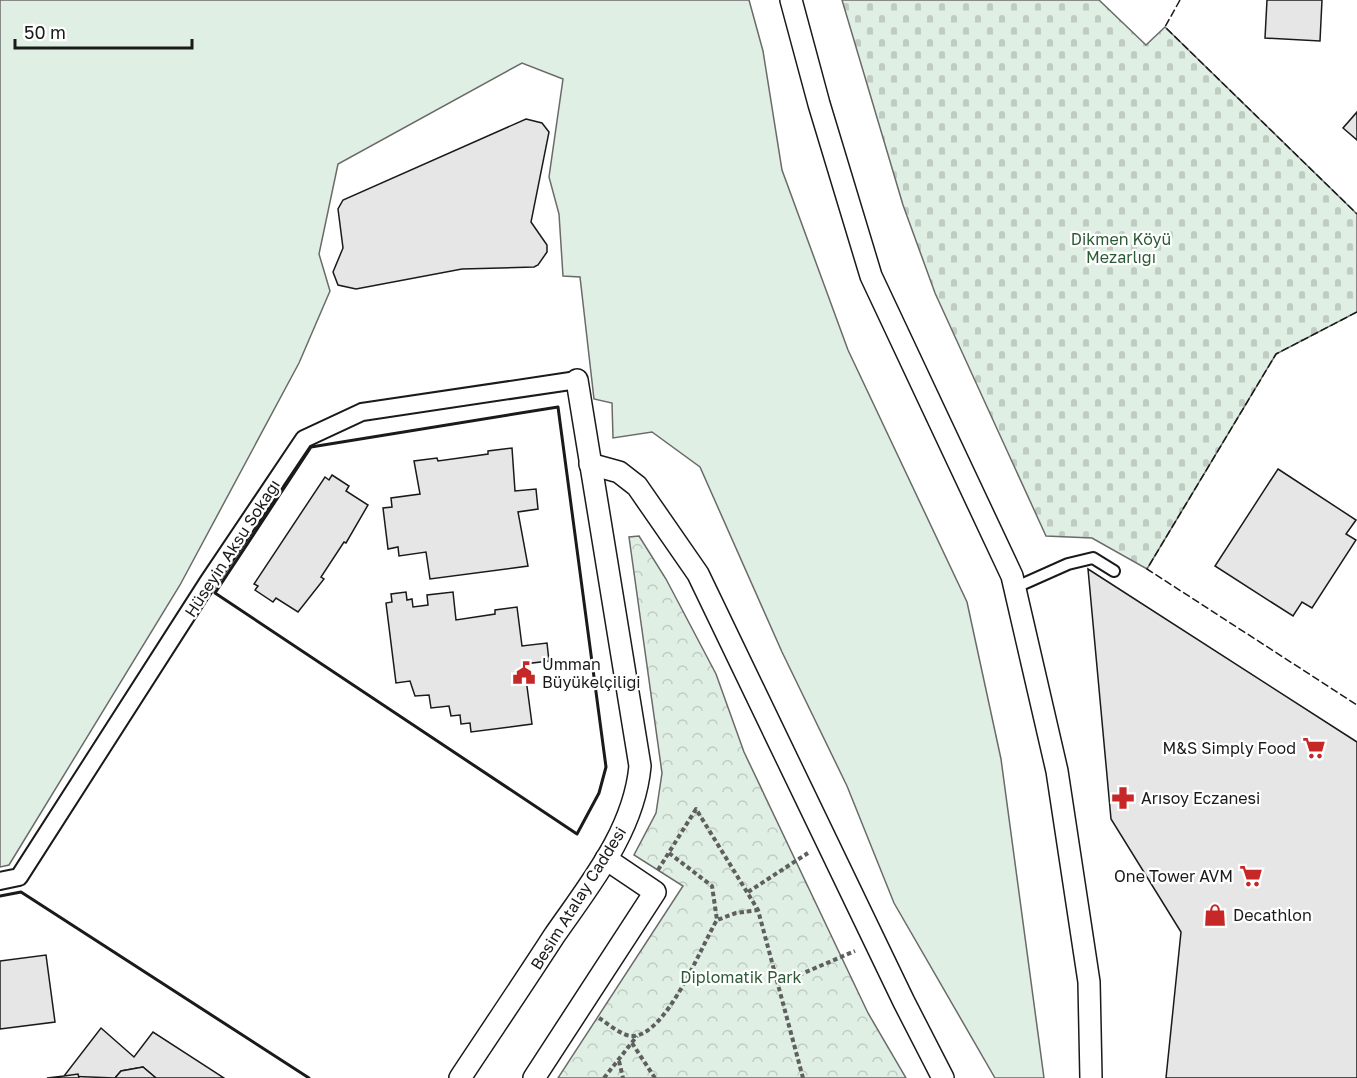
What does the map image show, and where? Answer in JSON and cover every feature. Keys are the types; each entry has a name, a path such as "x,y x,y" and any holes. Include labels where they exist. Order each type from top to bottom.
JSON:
{"street":[{"path":"791,0 819,104 871,276 1012,576 1057,771 1089,982 1091,1078"},
{"name":"Besim Atalay Caddesi","path":"460,1078 606,859 629,816 638,790 640,766 577,380"},
{"name":"Hüseyin Aksu Sokağı","path":"0,880 19,877 304,439 362,412 577,380"},
{"path":"590,464 619,472 637,486 698,574 875,943 943,1078"},
{"path":"534,1078 655,892 606,859"}],"lane":[{"path":"1014,588 1068,564 1093,558 1114,571"}],"path":[{"path":"647,887 696,808 758,910 803,1078"},
{"path":"748,892 826,841"},
{"path":"580,1007 628,1036 637,1035 649,1028 669,1008 717,920 712,886 668,853"},
{"path":"717,920 736,913 758,910"},
{"path":"778,984 875,943"},
{"path":"604,1078 637,1035"},
{"path":"632,1043 655,1078"},
{"path":"619,1060 623,1078"}],"green space":[{"path":"0,0 749,0 763,51 782,170 848,350 967,602 1001,759 1044,1078 995,1078 894,903 847,786 782,652 700,467 652,432 613,438 612,403 594,399 580,277 563,276 559,214 549,177 563,79 522,63 338,164 319,254 330,291 299,363 180,585 9,865 0,867"},
{"name":"Dikmen Köyü Mezarlığı","path":"842,0 1099,0 1146,45 1165,27 1357,214 1357,312 1276,354 1147,569 1092,538 1046,536 935,293 903,205"},
{"name":"Diplomatik Park","path":"639,536 666,579 716,674 744,752 868,1013 906,1078 558,1078 683,886 634,855 656,813 662,773 629,537"}],"building":[{"path":"1267,0 1322,0 1320,41 1265,38"},
{"path":"1357,112 1357,140 1343,128"},
{"path":"526,119 542,123 549,132 531,222 547,245 547,252 538,265 462,269 356,289 338,285 333,272 343,248 338,209 343,200"},
{"path":"512,448 515,491 536,489 538,509 518,512 528,566 430,579 426,552 399,556 398,547 388,549 383,508 392,507 391,498 420,494 414,461 437,458 438,461"},
{"path":"1278,469 1356,520 1346,534 1356,540 1312,608 1302,602 1293,616 1215,566"},
{"path":"332,475 349,486 346,491 368,505 346,543 344,542 321,577 324,579 298,612 276,598 273,602 255,590 258,586 254,584 325,477 329,480"},
{"name":"One Tower AVM","path":"1088,569 1357,742 1357,1078 1166,1078 1181,932 1111,819"},
{"path":"406,592 407,600 412,599 413,607 428,605 427,595 453,592 456,620 495,614 495,610 517,607 522,646 547,643 549,661 524,664 532,724 471,732 470,723 461,724 460,715 451,716 449,706 431,708 429,695 415,696 410,681 396,683 386,603 392,602 391,594"},
{"path":"46,955 55,1022 0,1029 0,961"},
{"path":"101,1028 134,1057 153,1032 224,1078 156,1078 143,1067 121,1071 115,1078 64,1076"},
{"path":"143,1067 156,1078 115,1078 121,1071"},
{"path":"78,1074 79,1078 47,1078 64,1076"}],"fence":[{"path":"1180,0 1165,27 1357,214"},
{"path":"1357,312 1276,354 1147,569 1357,705"}],"wall":[{"path":"558,407 606,767 599,793 577,834 215,593 311,447 558,407"},
{"path":"0,896 21,892 309,1078"}],"place":[{"name":"Umman Büyükelçiliği","path":"524,673"},
{"name":"M&S Simply Food","path":"1314,748"},
{"name":"Arısoy Eczanesi","path":"1123,798"},
{"name":"One Tower AVM","path":"1251,876"},
{"name":"Decathlon","path":"1215,915"}]}
